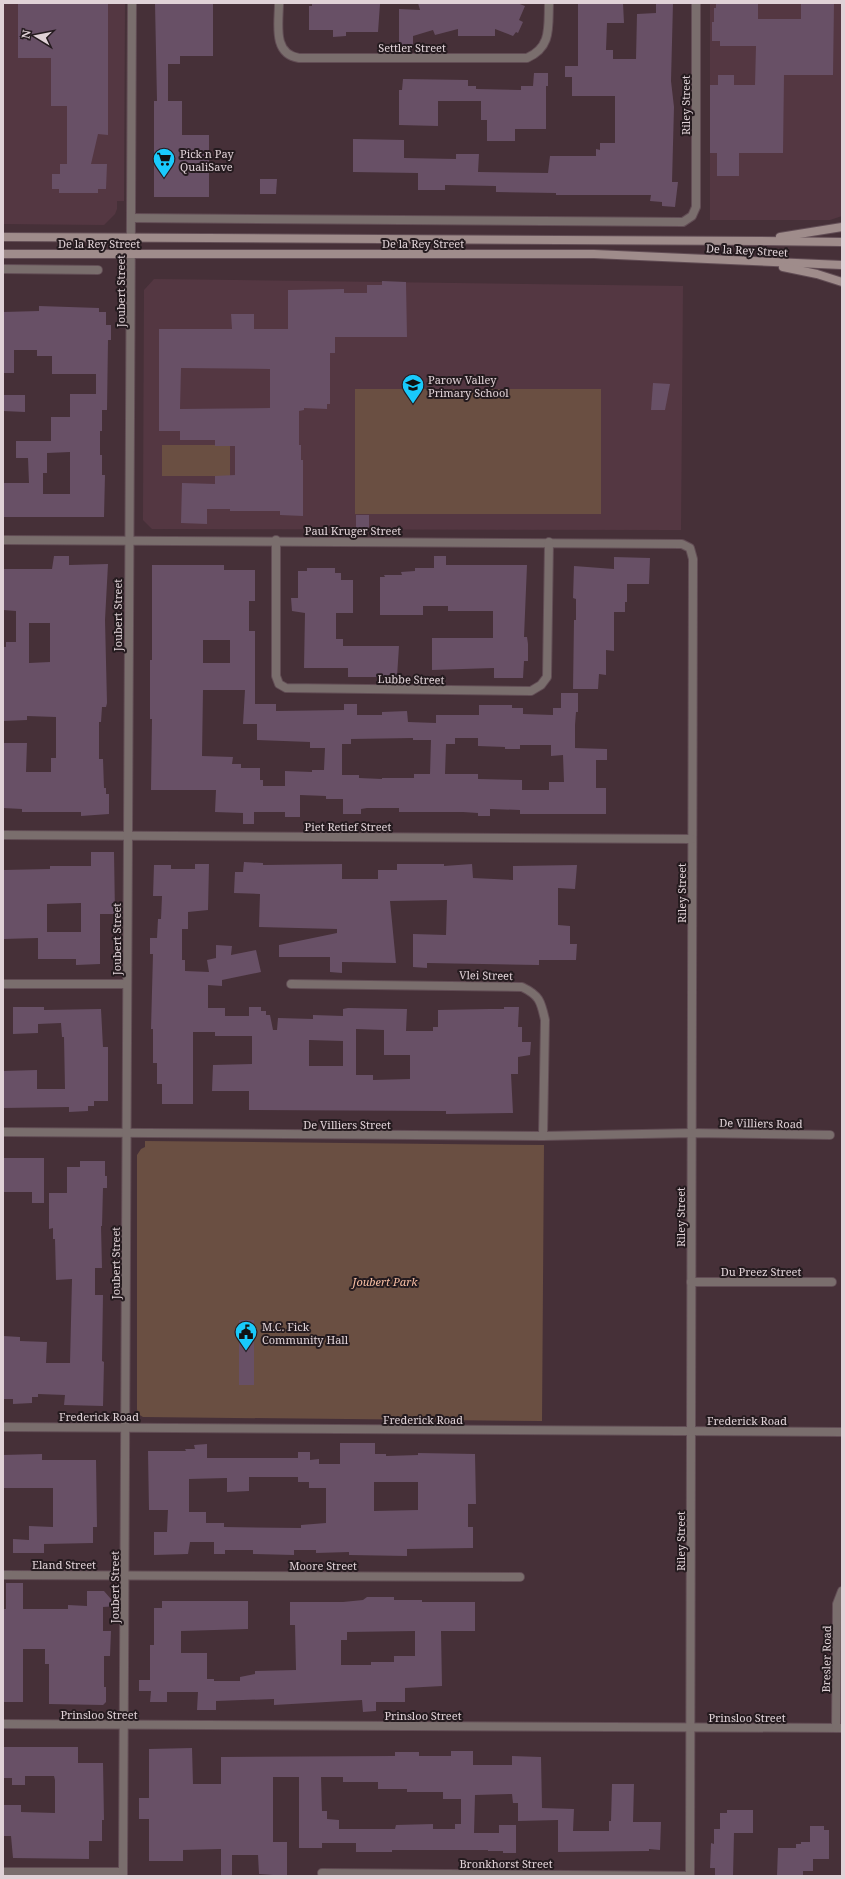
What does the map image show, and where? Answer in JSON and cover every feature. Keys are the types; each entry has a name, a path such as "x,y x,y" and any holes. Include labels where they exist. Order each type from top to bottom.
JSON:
{"main road":[{"path":"762,241 842,227"},
{"name":"De la Rey Street","path":"3,237 131,239 842,242"},
{"name":"De la Rey Street","path":"3,254 594,254 761,263 842,265"},
{"path":"761,263 818,274 842,282"}],"street":[{"name":"Joubert Street","path":"123,1874 132,3"},
{"name":"Settler Street","path":"279,3 280,44 288,55 299,58 527,58 538,53 545,43 548,29 549,3"},
{"name":"Riley Street","path":"696,3 696,207"},
{"name":"De la Rey Street","path":"131,218 678,222 688,220 695,212 696,207"},
{"path":"3,269 98,270"},
{"name":"Paul Kruger Street","path":"3,540 276,540 682,544 690,548 693,559"},
{"name":"Lubbe Street","path":"276,540 276,676 279,684 286,688 531,691 541,685 547,677 549,542"},
{"name":"Riley Street","path":"690,1876 690,1282 693,559"},
{"name":"Piet Retief Street","path":"3,835 692,839"},
{"path":"3,984 127,984"},
{"name":"Vlei Street","path":"291,984 522,987 533,992 542,1003 545,1020 543,1136"},
{"name":"De Villiers Street","path":"3,1132 543,1136 691,1133"},
{"name":"De Villiers Road","path":"691,1133 830,1135"},
{"name":"Du Preez Street","path":"690,1282 832,1282"},
{"name":"Frederick Road","path":"3,1427 842,1432"},
{"name":"Eland Street","path":"3,1575 125,1576"},
{"name":"Moore Street","path":"125,1576 520,1577"},
{"name":"Bresler Road","path":"839,1728 837,1604 842,1591"},
{"name":"Prinsloo Street","path":"3,1724 839,1728"},
{"path":"3,1872 123,1874"},
{"name":"Bronkhorst Street","path":"322,1873 690,1876"}],"shaded area":[{"path":"3,3 125,3 124,201 117,201 117,209 115,214 104,225 3,224"},
{"path":"710,3 842,3 842,216 830,220 710,220"},
{"name":"Parow Valley Primary School","path":"154,279 683,286 681,530 152,529 143,520 144,290"}],"green space":[{"path":"355,389 601,389 601,514 355,514"},
{"path":"162,445 230,445 230,476 162,476"},
{"name":"Joubert Park","path":"145,1141 544,1145 542,1421 143,1417 138,1414 137,1155 141,1149 145,1147"}],"building":[{"path":"18,3 108,3 108,135 98,134 91,164 107,164 106,189 98,189 98,193 59,193 59,189 52,189 52,174 60,174 60,164 67,164 67,106 51,106 51,58 18,58"},
{"path":"155,3 213,3 213,56 180,56 180,64 168,64 168,101 182,101 182,135 209,135 209,197 154,197 154,101 157,101"},
{"path":"418,3 517,3 525,6 519,20 523,22 518,33 516,32 513,36 495,29 495,36 458,36 458,29 435,35 433,30 413,36 413,45 399,45 399,9 420,10"},
{"path":"578,3 623,3 624,23 607,23 606,50 613,50 613,59 636,59 637,14 656,13 656,3 673,3 671,81 674,107 672,182 678,182 675,207 662,206 662,202 650,201 651,195 556,195 556,193 496,192 496,186 445,185 445,190 418,190 418,173 353,172 353,139 404,140 404,158 456,159 456,154 479,154 478,172 548,173 550,156 596,156 596,149 600,150 600,143 615,143 615,96 572,96 572,77 565,77 565,66 578,66"},
{"path":"716,3 758,3 758,19 801,19 801,3 834,3 833,75 784,75 783,153 739,153 739,176 717,176 717,153 710,153 710,85 718,85 718,75 734,75 734,85 755,85 756,46 720,46 720,41 712,41 712,22 714,22 714,8 716,8"},
{"path":"312,4 380,4 378,32 346,32 346,36 333,37 333,30 309,30 309,6 312,6"},
{"path":"534,73 548,73 548,86 546,86 546,129 515,129 515,141 487,141 487,120 481,120 481,101 438,101 438,126 399,125 399,90 402,90 403,79 468,80 468,86 476,86 476,89 521,90 521,86 533,86"},
{"path":"260,179 277,179 276,194 260,194"},
{"path":"382,281 406,282 407,337 335,337 335,353 330,353 330,404 327,404 327,409 304,408 304,410 299,411 299,445 301,445 301,460 303,460 303,516 280,515 280,511 230,511 230,509 207,509 207,524 181,523 182,483 215,484 215,476 235,475 235,446 215,446 215,440 180,440 180,431 159,431 159,329 232,329 231,314 254,314 254,329 288,329 288,290 344,289 344,293 367,293 367,285 382,285","holes":["181,368 270,369 270,408 180,409"]},
{"path":"39,306 99,308 99,312 106,312 106,325 111,325 111,340 108,340 107,410 102,410 102,431 100,431 102,475 105,475 104,517 3,517 3,483 29,483 28,458 16,458 16,441 51,441 51,417 70,417 70,394 96,394 96,374 52,374 52,356 37,356 37,350 14,350 14,373 3,373 3,312 39,311","holes":["70,452 70,494 43,494 43,473 47,473 47,453"]},
{"path":"653,383 670,384 665,410 651,410"},
{"path":"3,395 25,395 25,412 3,411"},
{"path":"356,515 369,515 369,528 356,528"},
{"path":"54,556 69,556 69,565 108,564 105,620 107,703 106,707 102,707 101,722 99,722 99,759 103,759 104,788 106,788 106,794 109,794 109,814 81,816 81,812 22,812 22,809 3,808 3,743 27,743 26,772 51,772 51,758 56,758 56,717 27,716 27,720 3,721 3,647 6,647 6,642 16,642 16,611 3,610 3,569 52,569","holes":["29,623 50,623 50,662 29,663"]},
{"path":"434,556 446,556 446,565 527,565 524,637 527,637 528,661 524,661 523,678 494,678 494,668 432,670 432,638 493,638 493,611 448,611 448,606 423,606 423,615 380,615 380,577 385,577 384,575 402,575 401,572 415,571 415,568 434,568"},
{"path":"614,557 650,558 649,584 627,584 627,602 625,602 625,612 614,612 614,651 606,650 606,675 599,674 598,689 573,689 574,620 576,620 576,599 573,598 574,566 614,569"},
{"path":"152,565 224,565 224,570 255,570 255,601 249,601 249,631 255,631 255,704 276,704 276,711 344,710 344,704 357,704 357,715 382,715 382,712 407,711 408,722 436,723 436,715 479,715 479,705 512,705 512,708 523,708 523,714 553,715 553,708 561,708 561,693 578,693 578,712 576,712 575,725 575,748 607,749 607,760 596,760 596,788 606,788 606,814 520,814 520,810 490,809 490,816 478,816 478,813 399,812 399,808 367,808 361,809 361,814 343,814 343,799 326,799 326,796 300,795 300,817 285,817 285,812 254,812 254,824 243,824 243,813 215,812 216,790 151,790 152,719 150,719 150,660 152,660","holes":["203,640 230,640 230,663 203,663","203,690 245,690 243,724 257,724 257,740 310,742 310,748 325,748 324,770 312,770 312,772 285,771 285,786 263,786 263,780 260,780 260,768 241,768 241,764 232,764 233,757 202,756","413,738 413,740 431,740 430,774 414,774 414,778 382,779 359,778 359,775 342,775 342,744 351,744 351,739","455,738 478,738 478,746 505,747 505,749 520,749 520,745 551,745 551,756 563,755 564,782 549,782 549,790 522,790 522,780 478,779 478,774 445,774 446,744 455,744"]},
{"path":"307,568 335,568 335,573 341,573 341,580 353,580 353,613 336,613 336,639 343,639 343,646 399,646 397,677 348,677 348,668 304,668 305,613 292,611 291,598 298,598 298,571 307,571"},
{"path":"91,852 114,852 115,914 100,914 100,964 76,965 76,959 38,959 38,938 3,939 3,870 50,869 50,866 91,866","holes":["81,903 81,932 47,932 47,904"]},
{"path":"244,862 263,863 263,865 342,864 342,879 378,879 378,870 397,870 397,864 444,864 444,866 472,864 473,878 513,880 513,866 577,865 575,889 558,888 558,925 570,926 570,944 577,944 576,960 539,960 539,965 427,963 427,968 413,967 413,934 446,935 447,900 390,901 396,963 342,962 342,973 330,972 330,957 279,957 279,945 337,933 337,929 259,927 260,894 234,893 235,872 243,872"},
{"path":"195,864 209,864 208,910 188,912 188,929 182,929 182,960 185,960 185,971 209,972 207,960 216,958 216,945 232,946 231,955 256,950 261,972 222,980 222,986 208,985 208,1008 225,1008 225,1016 249,1016 249,1007 261,1007 261,1011 266,1011 266,1015 270,1015 273,1030 277,1030 278,1018 313,1019 313,1015 343,1016 343,1009 348,1008 407,1009 406,1031 433,1031 433,1027 438,1027 438,1010 504,1009 504,1007 519,1007 518,1027 522,1027 522,1042 531,1042 530,1055 518,1057 518,1074 511,1074 513,1113 446,1114 446,1111 249,1110 249,1091 212,1091 213,1065 252,1064 252,1036 215,1036 215,1032 193,1032 193,1104 162,1104 162,1084 157,1084 157,1063 153,1063 153,1029 151,1029 153,954 150,954 150,938 157,938 158,919 161,919 162,896 153,896 154,865 171,865 171,869 195,869","holes":["356,1029 384,1030 384,1055 410,1055 410,1079 373,1080 373,1075 356,1075","309,1040 343,1041 343,1066 309,1066"]},
{"path":"13,1007 44,1007 44,1010 101,1009 103,1047 108,1047 108,1101 94,1101 94,1106 88,1106 88,1111 69,1112 69,1107 3,1108 3,1071 37,1070 37,1089 65,1089 64,1037 62,1037 61,1023 38,1024 38,1033 13,1034"},
{"path":"3,1158 44,1158 44,1203 32,1203 32,1192 3,1192"},
{"path":"80,1161 105,1161 105,1176 107,1176 107,1188 103,1188 101,1226 102,1268 95,1268 95,1295 103,1295 103,1406 64,1405 65,1395 38,1394 38,1397 32,1397 32,1403 13,1404 13,1399 3,1399 3,1336 20,1337 20,1341 47,1342 46,1363 70,1363 72,1279 56,1280 55,1239 53,1239 53,1228 49,1229 49,1193 67,1193 67,1167 80,1167"},
{"name":"M.C. Fick Community Hall","path":"239,1320 254,1320 254,1385 239,1385"},
{"path":"340,1443 375,1443 375,1454 386,1454 386,1456 418,1455 418,1453 475,1454 476,1504 468,1504 468,1527 473,1527 473,1548 407,1549 407,1556 349,1555 349,1552 316,1553 316,1550 294,1550 294,1555 253,1554 253,1550 225,1550 225,1554 214,1554 214,1542 190,1542 188,1554 154,1555 154,1532 167,1532 168,1510 149,1510 148,1451 186,1451 185,1449 195,1449 194,1445 207,1444 207,1458 298,1458 298,1452 310,1452 310,1460 319,1459 319,1464 340,1464","holes":["249,1477 298,1477 298,1482 309,1482 309,1488 326,1488 326,1523 301,1525 301,1528 224,1527 224,1523 206,1523 206,1512 189,1512 189,1479 227,1478 227,1492 249,1491","374,1482 418,1482 418,1510 374,1511"]},
{"path":"42,1454 42,1460 96,1460 97,1527 93,1527 93,1543 44,1544 44,1553 13,1553 13,1539 29,1540 29,1526 53,1527 53,1488 3,1488 3,1455"},
{"path":"6,1583 23,1583 23,1609 68,1609 68,1605 87,1606 87,1591 104,1591 117,1606 103,1607 103,1631 111,1631 110,1656 104,1656 104,1687 106,1687 106,1702 103,1705 49,1704 49,1664 45,1664 45,1649 23,1649 23,1702 3,1702 3,1609 6,1609"},
{"path":"367,1597 394,1597 394,1600 422,1600 422,1602 475,1602 475,1631 441,1631 442,1686 405,1688 405,1702 376,1702 376,1711 363,1712 362,1700 274,1705 274,1699 216,1701 216,1710 197,1710 198,1692 167,1692 167,1702 150,1702 151,1691 139,1691 139,1680 150,1680 150,1645 154,1645 154,1608 162,1608 162,1601 248,1601 248,1629 181,1631 181,1653 207,1653 207,1679 214,1679 214,1681 240,1681 240,1677 255,1674 255,1671 296,1670 295,1625 290,1625 290,1602 343,1602 363,1600","holes":["415,1631 415,1656 394,1656 394,1662 371,1662 371,1665 341,1665 341,1640 347,1640 347,1632"]},
{"path":"3,1747 78,1747 78,1763 103,1763 104,1820 102,1820 102,1841 89,1841 89,1859 13,1858 11,1836 3,1836 3,1805 21,1805 21,1812 55,1813 55,1780 54,1776 25,1776 25,1785 12,1785 12,1778 3,1778"},
{"path":"192,1748 193,1784 221,1784 221,1757 395,1756 395,1752 419,1752 419,1756 451,1756 451,1751 473,1751 473,1765 512,1765 512,1756 541,1757 542,1808 574,1809 573,1831 609,1831 609,1821 611,1821 612,1784 634,1784 633,1822 661,1822 660,1850 649,1849 649,1851 558,1852 558,1820 518,1821 518,1803 513,1803 512,1794 475,1795 474,1833 499,1833 499,1825 516,1825 516,1853 503,1853 503,1851 488,1850 392,1850 392,1852 356,1852 356,1843 322,1843 322,1848 299,1848 299,1777 273,1777 273,1842 287,1842 287,1876 259,1874 258,1855 232,1855 232,1876 221,1876 221,1849 183,1850 183,1861 149,1861 149,1819 139,1819 139,1798 149,1798 149,1749","holes":["321,1777 343,1777 343,1782 378,1782 378,1789 407,1789 407,1792 443,1792 443,1799 461,1799 461,1824 455,1824 455,1829 433,1829 433,1824 396,1825 395,1829 339,1829 339,1820 327,1819 327,1811 322,1811"]},
{"path":"727,1810 753,1810 753,1833 734,1833 733,1876 715,1876 715,1868 710,1868 711,1843 714,1844 714,1829 720,1829 720,1813 727,1813"},
{"path":"810,1826 824,1826 824,1830 829,1830 829,1859 813,1859 813,1871 803,1871 803,1876 777,1876 778,1848 796,1848 796,1844 801,1844 801,1842 810,1842"}],"place":[{"name":"Pick n Pay QualiSave","path":"164,178"},
{"name":"Parow Valley Primary School","path":"413,404"},
{"name":"M.C. Fick Community Hall","path":"246,1352"}]}
